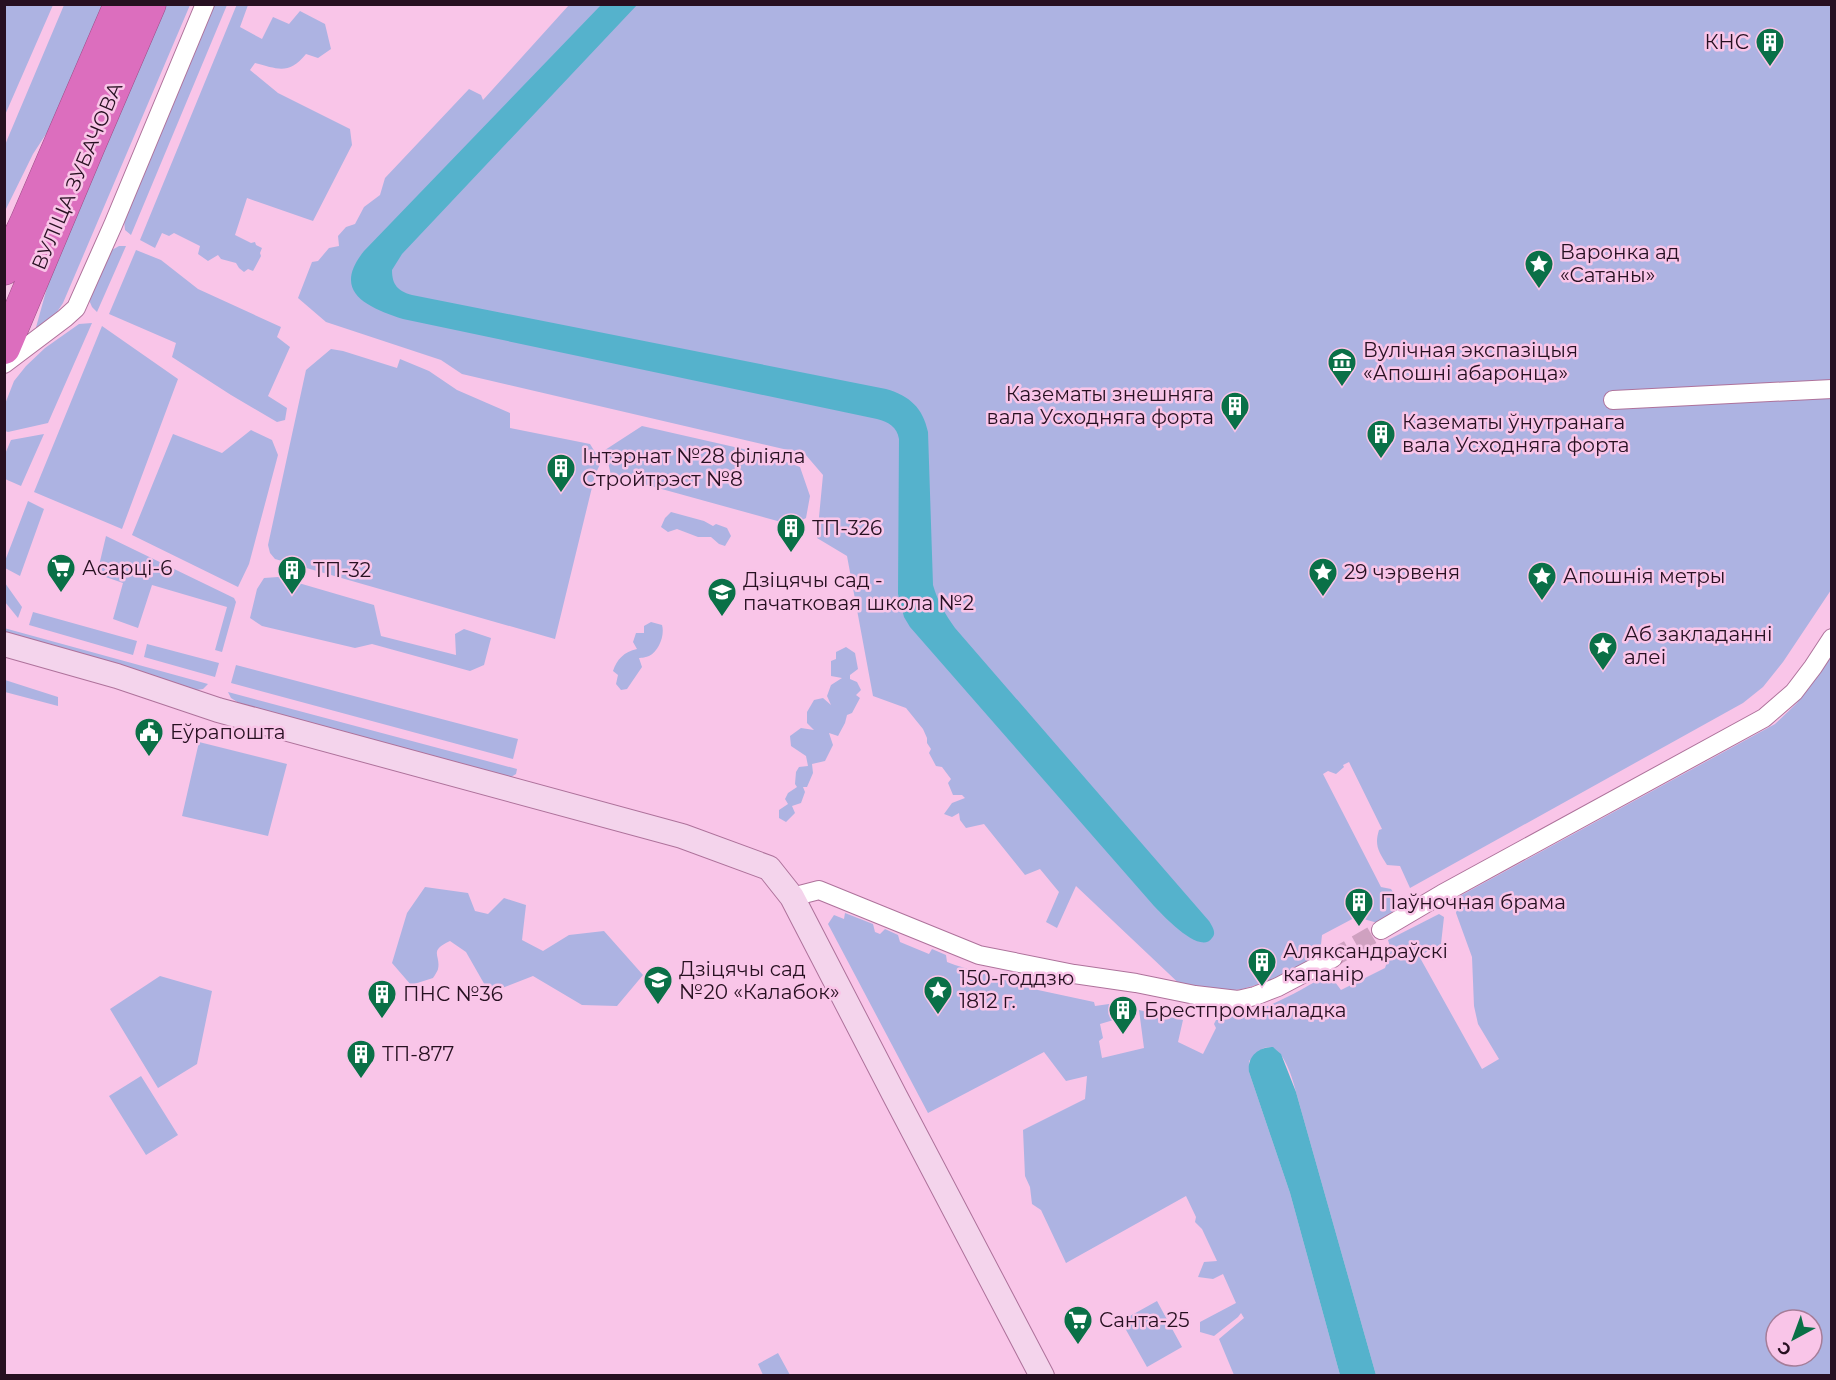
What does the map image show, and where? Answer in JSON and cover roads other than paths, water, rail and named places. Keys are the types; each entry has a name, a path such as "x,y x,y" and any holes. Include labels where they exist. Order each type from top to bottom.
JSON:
{"highway":[{"name":"ВУЛІЦА ЗУБАЧОВА","path":"4,268 120,4"},
{"name":"ВУЛІЦА ЗУБАЧОВА","path":"4,348 150,4"}],"main road":[{"path":"4,644 117,676 218,710 682,836 769,868 792,897 1042,1376"},
{"path":"4,660 185,706 218,710"}],"street":[{"path":"4,364 76,308 205,4"},
{"path":"1613,400 1832,389"},
{"path":"1382,930 1442,894 1764,718 1794,692 1832,638"},
{"path":"792,897 819,890 979,954 1074,974 1136,982 1195,995 1238,1000 1278,987 1334,958"}],"tunnel":[{"path":"1333,958 1381,930"}],"place":[{"name":"КНС","path":"1770,68"},
{"name":"Варонка ад «Сатаны»","path":"1539,290"},
{"name":"Вулічная экспазіцыя «Апошні абаронца»","path":"1342,388"},
{"name":"Казематы знешняга вала Усходняга форта","path":"1235,432"},
{"name":"Казематы ўнутранага вала Усходняга форта","path":"1381,460"},
{"name":"Інтэрнат №28 фiлiяла Стройтрэст №8","path":"561,494"},
{"name":"ТП-326","path":"791,554"},
{"name":"Асарці-6","path":"61,594"},
{"name":"ТП-32","path":"292,596"},
{"name":"29 чэрвеня","path":"1323,598"},
{"name":"Апошнія метры","path":"1542,602"},
{"name":"Дзіцячы сад - пачатковая школа №2","path":"722,618"},
{"name":"Аб закладанні алеі","path":"1603,672"},
{"name":"Еўрапошта","path":"149,758"},
{"name":"Паўночная брама","path":"1359,928"},
{"name":"Аляксандраўскі капанір","path":"1262,988"},
{"name":"Дзіцячы сад №20 «Калабок»","path":"658,1006"},
{"name":"150-годдзю 1812 г.","path":"938,1016"},
{"name":"ПНС №36","path":"382,1020"},
{"name":"Брестпромналадка","path":"1123,1036"},
{"name":"ТП-877","path":"361,1080"},
{"name":"Санта-25","path":"1078,1346"}]}
